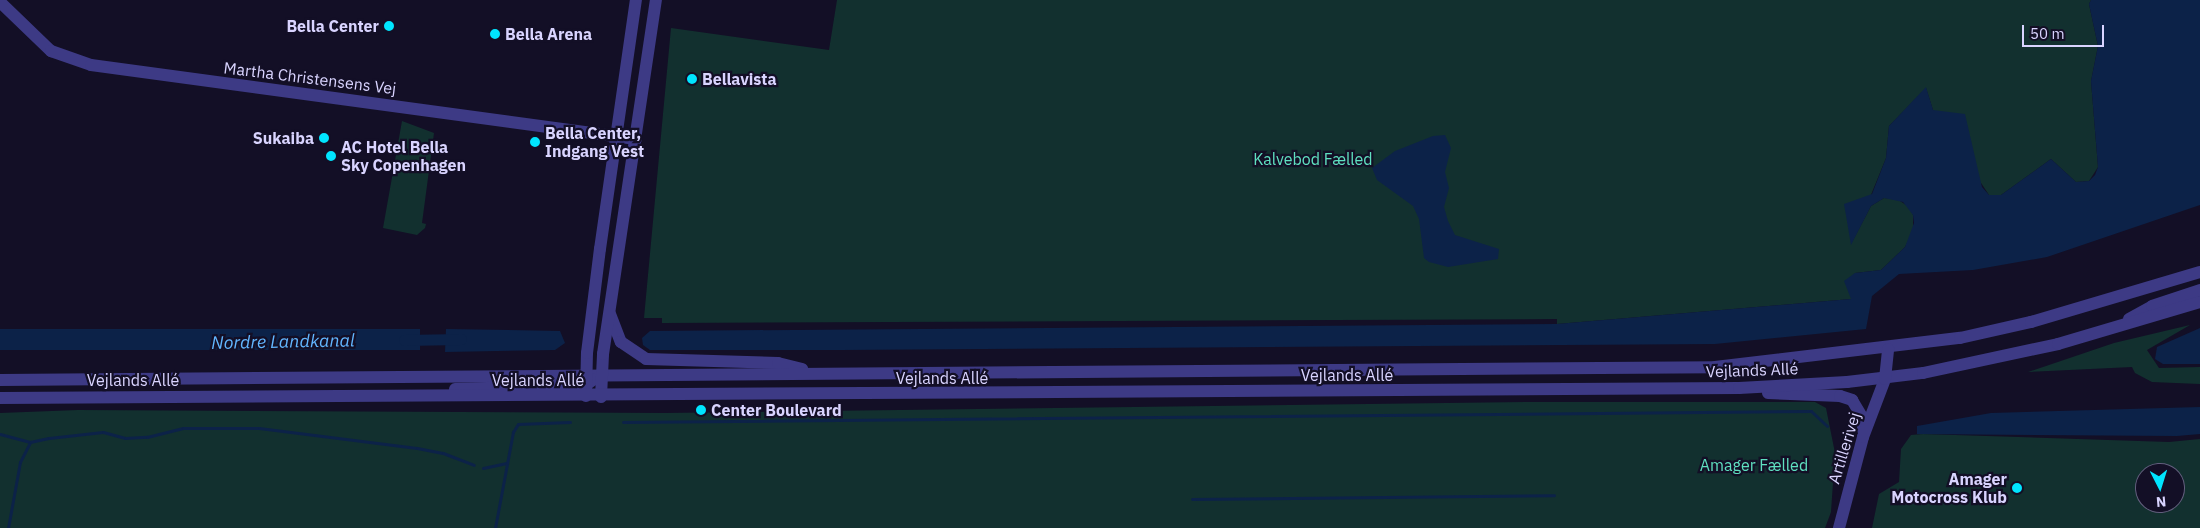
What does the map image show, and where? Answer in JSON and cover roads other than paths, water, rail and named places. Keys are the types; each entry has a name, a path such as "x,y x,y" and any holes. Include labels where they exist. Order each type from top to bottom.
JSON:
{"street":[{"path":"586,385 636,0"},
{"path":"601,397 610,314 656,0"},
{"name":"Martha Christensens Vej","path":"0,2 50,51 91,65 636,139"},
{"name":"Vejlands Allé","path":"0,398 417,397 586,385 602,375 1706,368 1888,349 1960,338 2031,322 2200,272"},
{"path":"2112,329 2152,306 2200,290"},
{"name":"Vejlands Allé","path":"0,380 586,385 601,397 1712,388 1885,379 2011,355 2112,329 2200,302"},
{"name":"Vejlands Allé","path":"610,314 621,342 646,359 778,363 819,373"},
{"path":"1885,379 1888,349"},
{"name":"Artillerivej","path":"1839,528 1862,437 1885,379"},
{"path":"1712,388 1840,396 1859,407 1863,418 1862,437"}],"water":[{"path":"2091,0 2200,0 2200,205 2047,257 1973,270 1899,274 1872,296 1866,329 1715,344 841,350 650,350 643,345 642,338 650,331 1557,324 1851,299 1844,281 1855,273 1881,270 1905,247 1914,223 1913,215 1903,202 1884,198 1871,206 1851,245 1844,204 1872,194 1886,158 1889,126 1926,87 1933,110 1965,114 1982,187 1989,195 2001,195 2051,159 2076,182 2089,181 2095,175 2098,167 2091,81 2098,46 2089,4"},
{"path":"1445,135 1451,148 1445,172 1449,188 1444,207 1448,221 1455,235 1499,249 1498,259 1448,267 1429,262 1424,258 1419,219 1413,206 1377,180 1372,168 1395,151 1433,136"},
{"path":"2200,328 2200,364 2163,364 2155,359 2157,347"},
{"name":"Nordre Landkanal","path":"0,329 420,329 420,350 0,350"},
{"path":"446,329 560,331 565,343 555,350 445,352"},
{"path":"2200,407 2200,434 2177,436 1917,434 1917,426 1991,413"}],"waterway":[{"name":"Nordre Landkanal","path":"404,340 461,339"},
{"path":"623,422 1811,411 1827,426"},
{"path":"495,528 513,432 518,424 570,422"},
{"path":"8,528 20,462 30,442 49,438 103,432 125,438 147,437 183,428 259,428 417,448 443,453 474,465"},
{"path":"0,434 30,442"},
{"path":"483,468 506,463"},
{"path":"1192,499 1554,495"}],"place":[{"name":"Bella Center","path":"389,26"},
{"name":"Bella Arena","path":"495,34"},
{"name":"Bellavista","path":"692,79"},
{"name":"Sukaiba","path":"324,138"},
{"name":"Bella Center, Indgang Vest","path":"535,142"},
{"name":"AC Hotel Bella Sky Copenhagen","path":"331,156"},
{"name":"Center Boulevard","path":"701,410"},
{"name":"Amager Motocross Klub","path":"2017,488"}],"park label":[{"name":"Kalvebod Fælled","path":"1313,159"},
{"name":"Amager Fælled","path":"1754,465"}]}
